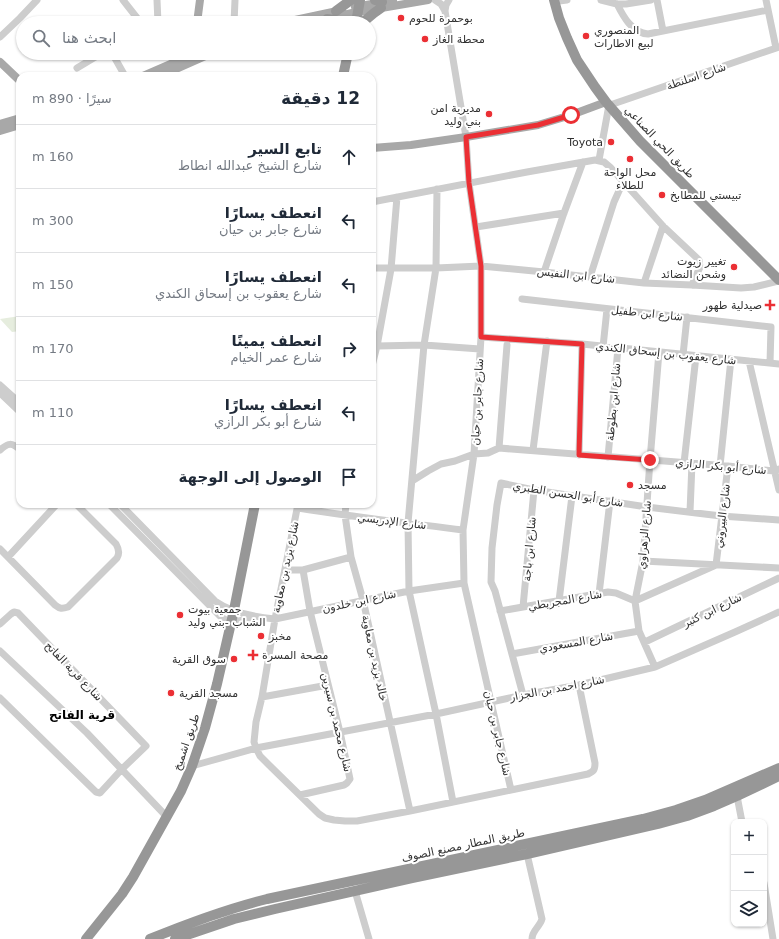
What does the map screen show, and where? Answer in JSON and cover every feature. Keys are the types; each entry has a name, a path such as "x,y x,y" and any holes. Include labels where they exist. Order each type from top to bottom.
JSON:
{"highway":[{"name":"طريق الحي الصناعي","path":"559,0 559,18 567,38 577,60 595,87 640,141 779,281"},
{"path":"370,16 380,4"},
{"path":"336,11 355,9"},
{"path":"344,72 346,60"},
{"name":"طريق الحي الصناعي","path":"610,104 779,274"},
{"name":"طريق اشميخ","path":"86,939 92,935 133,877 167,818 192,766 205,728 217,684 234,610 254,508"},
{"name":"طريق المطار مصنع الصوف","path":"175,939 234,919 355,891 441,867 676,810 705,800 779,768"},
{"name":"طريق المطار مصنع الصوف","path":"154,938 200,919 250,904 441,867 527,854 658,824 701,811 779,776"},
{"path":"78,939 92,935"}],"main road":[{"path":"197,16 200,0"},
{"path":"335,16 355,9 394,0"},
{"path":"380,4 428,0"},
{"path":"313,16 336,11"},
{"path":"151,72 175,60"},
{"path":"168,72 191,60"},
{"path":"0,62 16,77"},
{"path":"376,148 411,145 538,125 610,104"},
{"path":"0,124 16,119"},
{"path":"0,131 16,126"}],"street":[{"path":"26,16 37,0"},
{"path":"123,0 136,16"},
{"path":"157,0 158,16"},
{"path":"234,16 235,0"},
{"path":"435,0 441,4 445,11"},
{"path":"445,11 449,0"},
{"path":"601,0 617,4 651,0"},
{"path":"657,0 663,31"},
{"path":"766,0 778,47"},
{"path":"617,4 627,20 638,31 644,34 768,10"},
{"name":"شارع جابر بن حيان","path":"445,11 466,137 469,183 481,266 481,337 474,454 463,530 464,583 511,790"},
{"path":"0,37 16,25"},
{"name":"شارع اسلنطة","path":"610,104 778,47"},
{"path":"77,68 90,60"},
{"path":"116,60 123,72"},
{"path":"599,160 610,104"},
{"path":"376,201 599,160 604,162 610,168 663,226 699,260 700,267 692,285"},
{"path":"544,272 583,162"},
{"path":"590,277 614,202 623,182"},
{"path":"438,189 436,268 424,346 408,522 409,591 436,714 453,802"},
{"path":"376,350 391,269 398,197"},
{"path":"476,227 564,213"},
{"path":"644,283 663,226"},
{"name":"شارع ابن النفيس","path":"376,268 481,266 644,283 741,288 754,287 779,281"},
{"name":"شارع ابن طفيل","path":"522,299 771,326 770,363"},
{"path":"603,347 607,309"},
{"path":"683,355 687,317"},
{"name":"شارع يعقوب بن إسحاق الكندي","path":"481,337 582,344 779,364"},
{"path":"533,450 547,342"},
{"path":"579,455 582,344"},
{"path":"499,448 507,345"},
{"path":"377,346 424,346 480,349"},
{"name":"شارع ابن بطوطة","path":"608,456 618,348"},
{"name":"شارع الزهراوي","path":"655,667 639,631 635,601 643,561 659,352"},
{"path":"684,463 696,356"},
{"name":"شارع البيروني","path":"716,565 721,516 731,360"},
{"path":"749,361 777,470 779,490"},
{"path":"0,385 16,399"},
{"path":"0,393 16,408"},
{"path":"0,450 8,444 16,446"},
{"name":"شارع أبو بكر الرازي","path":"412,480 441,464 474,454 488,453 499,448 777,470"},
{"path":"690,512 692,463"},
{"name":"شارع أبو الحسن الطبري","path":"500,611 491,582 492,548 501,483 534,490 647,507 721,516 779,520"},
{"name":"شارع ابن باجة","path":"523,607 534,490"},
{"path":"559,601 572,496"},
{"path":"599,594 610,501"},
{"path":"8,557 53,508"},
{"path":"0,549 55,605 63,609 72,605 117,558 119,551 116,544 80,508"},
{"path":"113,508 221,617 231,623 256,617"},
{"path":"124,508 215,601 225,607 256,617"},
{"name":"شارع يزيد بن معاوية","path":"256,748 254,742 254,732 298,508"},
{"name":"شارع الإدريسي","path":"308,508 345,515 463,530"},
{"name":"خالد يزيد بن معاوية","path":"346,508 345,515 351,557 410,811"},
{"path":"285,570 303,570 351,557"},
{"path":"643,561 779,568"},
{"path":"635,601 716,565"},
{"name":"شارع محمد بن سيرين","path":"300,795 344,785 349,782 340,732 310,611 303,570"},
{"name":"شارع ابن كثير","path":"645,642 779,578"},
{"name":"شارع ابن خلدون","path":"256,617 275,619 409,591 464,583"},
{"name":"شارع المجريطي","path":"500,611 608,592 616,593 635,601"},
{"path":"500,611 523,695"},
{"name":"شارع قرية الفاتح","path":"0,624 14,612 18,614 146,746 122,769"},
{"name":"شارع احمد بن الجزار","path":"192,766 256,748 579,685 655,667 779,612"},
{"name":"شارع المسعودي","path":"512,654 639,631"},
{"path":"0,651 87,733 167,818"},
{"path":"262,697 328,685"},
{"path":"256,748 260,756 319,814 325,818 357,821 410,811 588,774 594,770 595,763 579,685"},
{"path":"0,698 96,792 100,793 122,769"},
{"path":"737,796 741,819"},
{"path":"527,854 542,915 541,923 534,931 532,939"},
{"path":"355,891 369,939"},
{"path":"765,891 773,939"}],"green space":[{"path":"16,317 16,332 12,332 0,319"}],"place":[{"name":"بوحمرة للحوم","path":"401,18"},
{"name":"المنصوري لبيع الاطارات","path":"586,36"},
{"name":"محطة الغاز","path":"425,39"},
{"name":"مديرية امن بني وليد","path":"489,114"},
{"name":"Toyota","path":"611,142"},
{"name":"محل الواحة للطلاء","path":"630,159"},
{"name":"تبيستي للمطابخ","path":"662,195"},
{"name":"تغيير زيوت وشحن النضائد","path":"734,267"},
{"name":"صيدلية طهور","path":"770,305"},
{"name":"مسجد","path":"630,485"},
{"name":"جمعية بيوت الشباب -بني وليد","path":"180,615"},
{"name":"مخبز","path":"261,636"},
{"name":"مصحة المسرة","path":"253,655"},
{"name":"سوق القرية","path":"234,659"},
{"name":"مسجد القرية","path":"171,693"}],"district":[{"name":"قرية الفاتح","path":"82,715"}],"route":[{"path":"571,115 538,125 466,137 469,183 481,266 481,337 550,343 582,344 579,455 650,460"}]}
